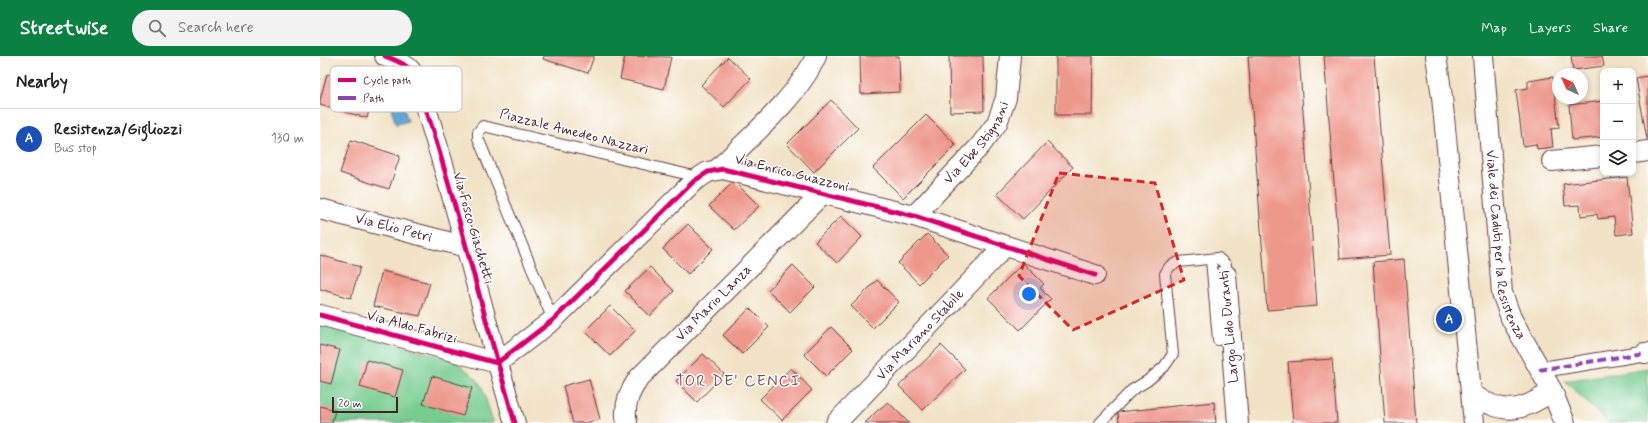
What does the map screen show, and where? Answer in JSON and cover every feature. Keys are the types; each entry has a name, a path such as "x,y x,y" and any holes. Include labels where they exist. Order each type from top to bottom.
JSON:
{"street":[{"name":"Via Fosco Giachetti","path":"385,56 406,66"},
{"path":"718,169 786,100 806,74 816,56"},
{"name":"Via Ebe Stignani","path":"914,216 980,146 997,123 1006,98 1010,56"},
{"path":"1436,56 1474,423"},
{"name":"Viale dei Caduti per la Resistenza","path":"1483,56 1502,293 1511,318 1552,391 1565,423"},
{"name":"Via Fosco Giachetti","path":"426,112 467,247 497,362 515,423"},
{"path":"1636,153 1648,151"},
{"path":"1552,161 1600,156"},
{"name":"Via Enrico Guazzoni","path":"497,362 552,320 689,186 700,177 718,169 731,170 914,216 1095,275"},
{"name":"Via Mario Lanza","path":"627,423 626,404 630,391 639,378 822,194"},
{"name":"Via Elio Petri","path":"320,209 467,247"},
{"name":"Via Mariano Stabile","path":"836,423 1005,246"},
{"name":"Largo Lido Duranti","path":"1226,275 1238,423"},
{"name":"Via Aldo Fabrizi","path":"320,315 497,362"},
{"path":"1539,370 1646,353"},
{"path":"1472,394 1494,406 1514,410 1530,405 1552,391"}],"lane":[{"name":"Piazzale Amedeo Nazzari","path":"552,320 478,138 478,132 483,126 700,177"},
{"path":"1211,258 1218,340"},
{"name":"Largo Lido Duranti","path":"1100,423 1132,390 1147,381 1164,367 1173,354 1164,274 1170,266 1179,262 1218,258 1226,265 1226,275"}],"highlighted area":[{"path":"1059,173 1155,183 1184,280 1073,330 1019,276"}],"green space":[{"path":"320,322 453,360 475,377 482,387 493,423 320,423"},
{"path":"1648,368 1648,423 1608,423 1565,381"}],"water":[{"path":"392,112 405,112 408,121 396,125"}],"building":[{"path":"544,56 594,56 588,73 543,59"},
{"path":"625,56 671,57 664,89 620,79"},
{"path":"860,56 899,56 900,92 861,94"},
{"path":"949,56 983,56 984,111 950,112"},
{"path":"1056,56 1093,56 1092,115 1056,115"},
{"path":"1248,56 1299,56 1317,306 1267,310"},
{"path":"1324,56 1374,56 1390,255 1340,259"},
{"path":"1571,56 1602,56 1604,66 1573,68"},
{"path":"728,57 751,79 724,107 701,85"},
{"path":"327,74 330,75 330,108 320,105"},
{"path":"1648,76 1648,139 1647,139 1636,78"},
{"path":"1552,77 1552,104 1556,104 1559,128 1551,129 1553,147 1537,149 1536,144 1523,146 1516,90 1528,88 1528,81"},
{"path":"831,100 858,128 814,172 787,144"},
{"path":"1600,101 1600,137 1572,140 1569,105 1588,104 1588,103"},
{"path":"345,112 369,112 367,118"},
{"path":"926,115 956,145 903,198 873,168"},
{"path":"351,140 400,156 389,189 340,173"},
{"path":"1047,142 1073,167 1023,219 997,194"},
{"path":"1627,177 1633,233 1616,235 1614,217 1598,219 1597,214 1581,216 1580,205 1565,206 1563,184"},
{"path":"734,181 759,206 734,230 709,206"},
{"path":"841,216 862,237 837,263 815,242"},
{"path":"688,224 713,249 688,274 663,249"},
{"path":"927,234 948,255 919,284 898,263"},
{"path":"320,255 360,267 351,298 320,289"},
{"path":"1404,259 1416,423 1385,423 1373,262"},
{"path":"1023,263 1044,284 1040,288 1051,299 1020,330 988,298"},
{"path":"793,265 815,287 790,312 768,290"},
{"path":"650,267 674,291 650,316 625,291"},
{"path":"382,271 430,283 420,316 373,306"},
{"path":"877,280 899,302 873,328 851,306"},
{"path":"610,306 635,331 610,356 585,331"},
{"path":"750,308 769,327 742,354 723,335"},
{"path":"831,327 853,349 826,376 804,354"},
{"path":"320,345 340,350 331,384 320,381"},
{"path":"941,345 965,369 923,410 899,386"},
{"path":"703,354 724,374 697,402 676,381"},
{"path":"1332,359 1337,423 1293,423 1288,362"},
{"path":"367,360 403,370 395,397 360,387"},
{"path":"791,368 812,390 782,420 760,399"},
{"path":"432,376 472,388 463,416 423,404"},
{"path":"589,379 600,419 586,423 573,423 563,386"},
{"path":"888,402 909,423 865,423 877,411"},
{"path":"1214,402 1216,423 1119,423 1118,412"},
{"path":"320,406 335,410 332,423 320,423"}],"marked path":[{"path":"1539,370 1644,353"}],"cycle path":[{"path":"385,56 405,66"},
{"path":"427,112 443,163 515,423"},
{"path":"320,315 497,363 553,320 694,181 708,172 723,169 914,216 1095,275"}],"place":[{"name":"Resistenza/Gigliozzi","path":"1449,319"}],"district":[{"name":"TOR DE' CENCI","path":"738,381"}]}
